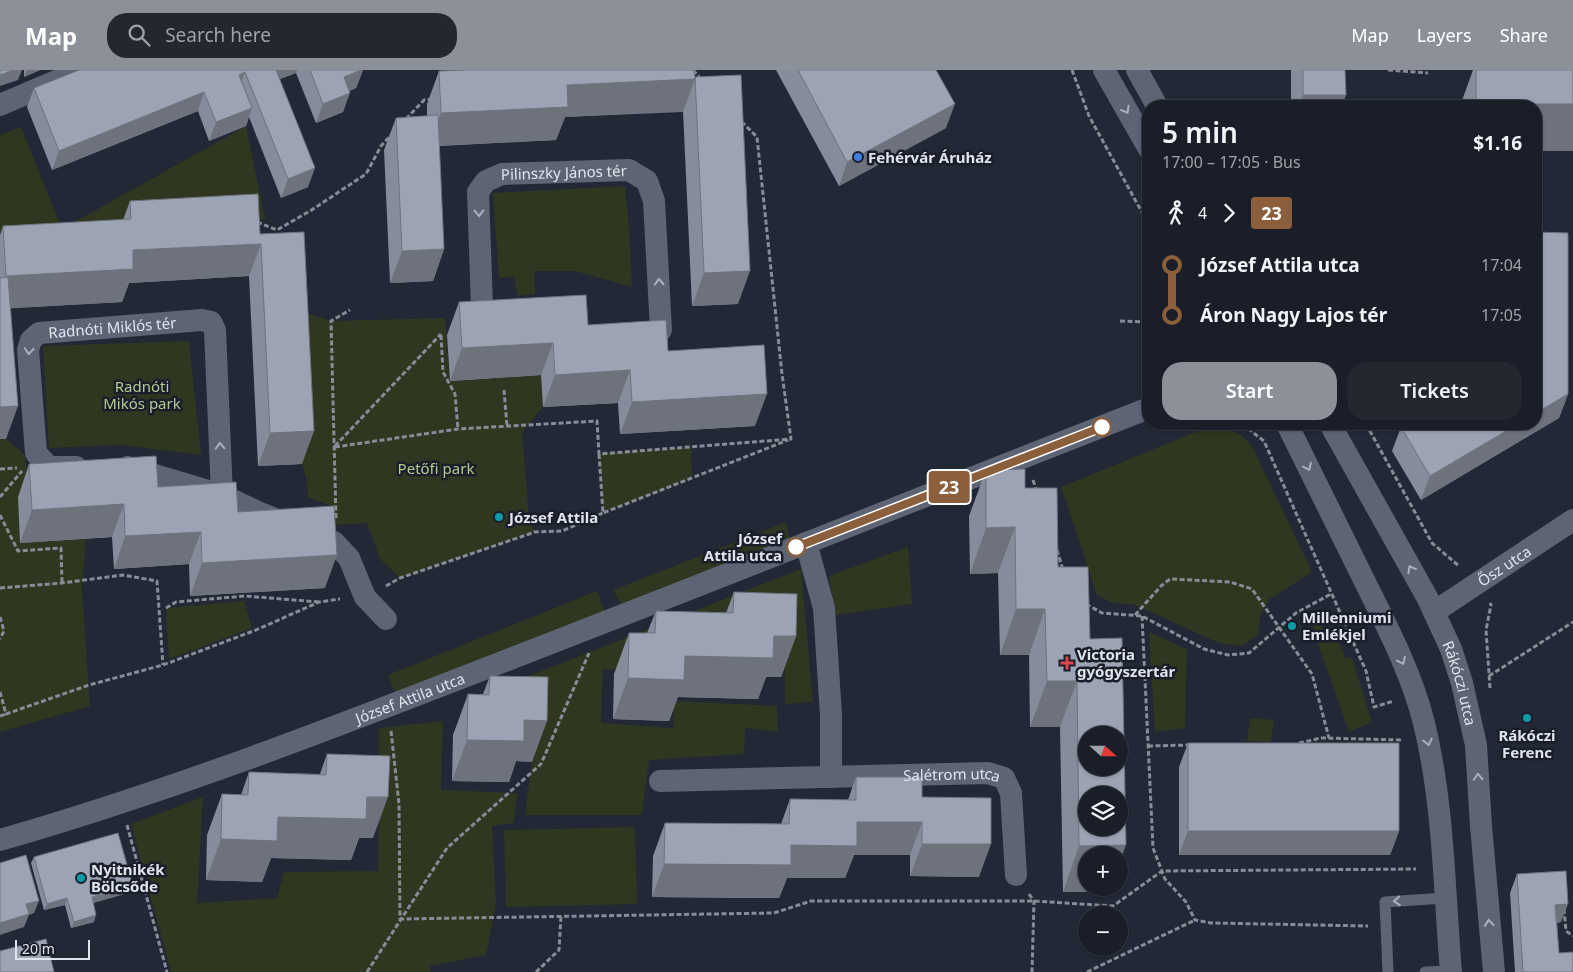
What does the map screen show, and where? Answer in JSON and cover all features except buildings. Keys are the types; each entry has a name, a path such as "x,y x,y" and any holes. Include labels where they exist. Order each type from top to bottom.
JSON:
{"street":[{"path":"0,105 82,70"},
{"path":"1104,70 1142,137"},
{"path":"1137,70 1154,100"},
{"name":"Pilinszky János tér","path":"482,307 478,192 486,181 502,174 629,170 648,181 654,201 662,330"},
{"name":"Radnóti Miklós tér","path":"222,495 215,330 210,322 202,320 39,333 31,340 28,350 36,454 49,467 125,466 222,495 260,514 334,542 349,558 365,597 386,619"},
{"name":"József Attila utca","path":"0,840 139,796 276,749 1142,411"},
{"path":"1290,430 1375,602 1416,694 1432,760 1440,810 1451,972"},
{"name":"Rákóczi utca","path":"1333,430 1434,612 1451,649 1462,683 1476,745 1494,972"},
{"name":"Ősz utca","path":"1434,612 1573,520"},
{"path":"806,543 824,608 831,715 831,777"},
{"name":"Salétrom utca","path":"660,781 988,773 1004,778 1011,793 1016,875"}],"lane":[{"path":"1388,972 1385,902 1445,898"},
{"path":"1425,972 1451,972"}],"path":[{"path":"693,70 705,83"},
{"path":"1072,70 1089,116 1142,212"},
{"path":"1388,70 1428,73"},
{"path":"406,120 424,100 434,99"},
{"path":"740,120 757,137 782,374 791,439"},
{"path":"253,220 277,230 310,211 366,174 381,146 393,133"},
{"path":"336,524 331,321 350,310"},
{"path":"1120,322 1142,322"},
{"path":"335,447 441,334 442,372 455,394 458,429"},
{"path":"504,390 507,426"},
{"path":"335,447 458,429 597,421 603,513"},
{"path":"1250,430 1264,441 1366,671 1374,707"},
{"path":"600,454 791,439"},
{"path":"166,608 176,602 245,596 320,602 365,597 400,578 535,532 562,531 791,439"},
{"path":"0,469 25,467 0,497"},
{"path":"1032,480 1038,498"},
{"path":"0,515 18,551 61,548 62,583"},
{"path":"1053,541 1065,576"},
{"path":"0,588 62,583 123,575 157,581 163,665"},
{"path":"1134,615 1170,579 1230,582 1252,589 1312,674 1329,738"},
{"path":"1085,603 1102,613 1142,616 1204,649 1228,655 1249,653 1280,628 1296,612 1331,594"},
{"path":"0,716 89,685 163,665 256,630 320,602"},
{"path":"1142,616 1153,848 1165,879 1186,902 1195,920"},
{"path":"0,617 4,631 0,639"},
{"path":"1488,676 1573,622"},
{"path":"367,972 446,848 541,764 590,652"},
{"path":"0,692 6,714"},
{"path":"386,707 390,720 399,804 400,919"},
{"path":"1294,745 1321,738 1403,740"},
{"path":"1148,746 1190,745"},
{"path":"125,820 167,972"},
{"path":"400,919 774,913 811,901 1034,901 1113,906 1162,871 1416,869"},
{"path":"1016,875 1034,901 1032,972"},
{"path":"1564,903 1566,931 1573,936"},
{"path":"536,972 560,950 561,916"},
{"path":"1087,972 1195,920 1211,923 1385,926"}],"green space":[{"path":"246,126 265,219 97,242 0,259 0,135 21,127 62,229"},
{"path":"625,186 632,287 575,271 534,271 535,294 518,296 514,277 499,278 493,193"},
{"name":"Petőfi park","path":"294,309 331,321 445,318 450,381 541,375 543,407 522,432 529,518 535,532 400,578 380,559 367,523 332,525 332,506 308,498 307,483 302,464"},
{"name":"Radnóti Mikós park","path":"189,341 201,455 122,445 49,448 43,346"},
{"path":"1231,430 1247,440 1253,448 1312,572 1270,599 1260,617 1258,635 1242,646 1219,643 1133,604 1113,603 1097,595 1061,487 1198,431"},
{"path":"0,439 6,439 24,454 27,470 20,542 86,539 82,590 90,706 0,732"},
{"path":"691,447 692,479 603,513 599,454"},
{"path":"786,522 790,542 623,608 613,590"},
{"path":"908,547 912,604 836,615 829,576"},
{"path":"801,569 813,702 785,704 785,629 635,670 603,669 601,723 673,728 674,701 777,706 778,732 745,728 744,754 649,760 642,815 525,815 539,706 516,681"},
{"path":"597,591 606,614 397,697 388,675"},
{"path":"244,601 252,628 169,659 166,608"},
{"path":"1316,616 1325,633 1333,631 1346,658 1352,658 1372,722 1349,732 1315,635 1312,621"},
{"path":"1149,632 1187,649 1185,728 1155,732"},
{"path":"1250,718 1274,720 1271,742 1247,741"},
{"path":"443,721 441,790 517,793 514,823 492,826 496,904 486,955 430,966 430,972 171,972 131,824 203,797 197,903 277,898 284,872 378,871 379,728"},
{"path":"635,827 637,904 506,907 504,830"}],"bus line":[{"name":"23","path":"796,547 1102,427"}],"place":[{"name":"Fehérvár Áruház","path":"858,157"},
{"name":"József Attila","path":"499,517"},
{"name":"József Attila utca","path":"796,547"},
{"name":"Millenniumi Emlékjel","path":"1292,626"},
{"name":"Victoria gyógyszertár","path":"1067,663"},
{"name":"Rákóczi Ferenc","path":"1527,718"},
{"name":"Nyitnikék Bölcsőde","path":"81,878"}]}
